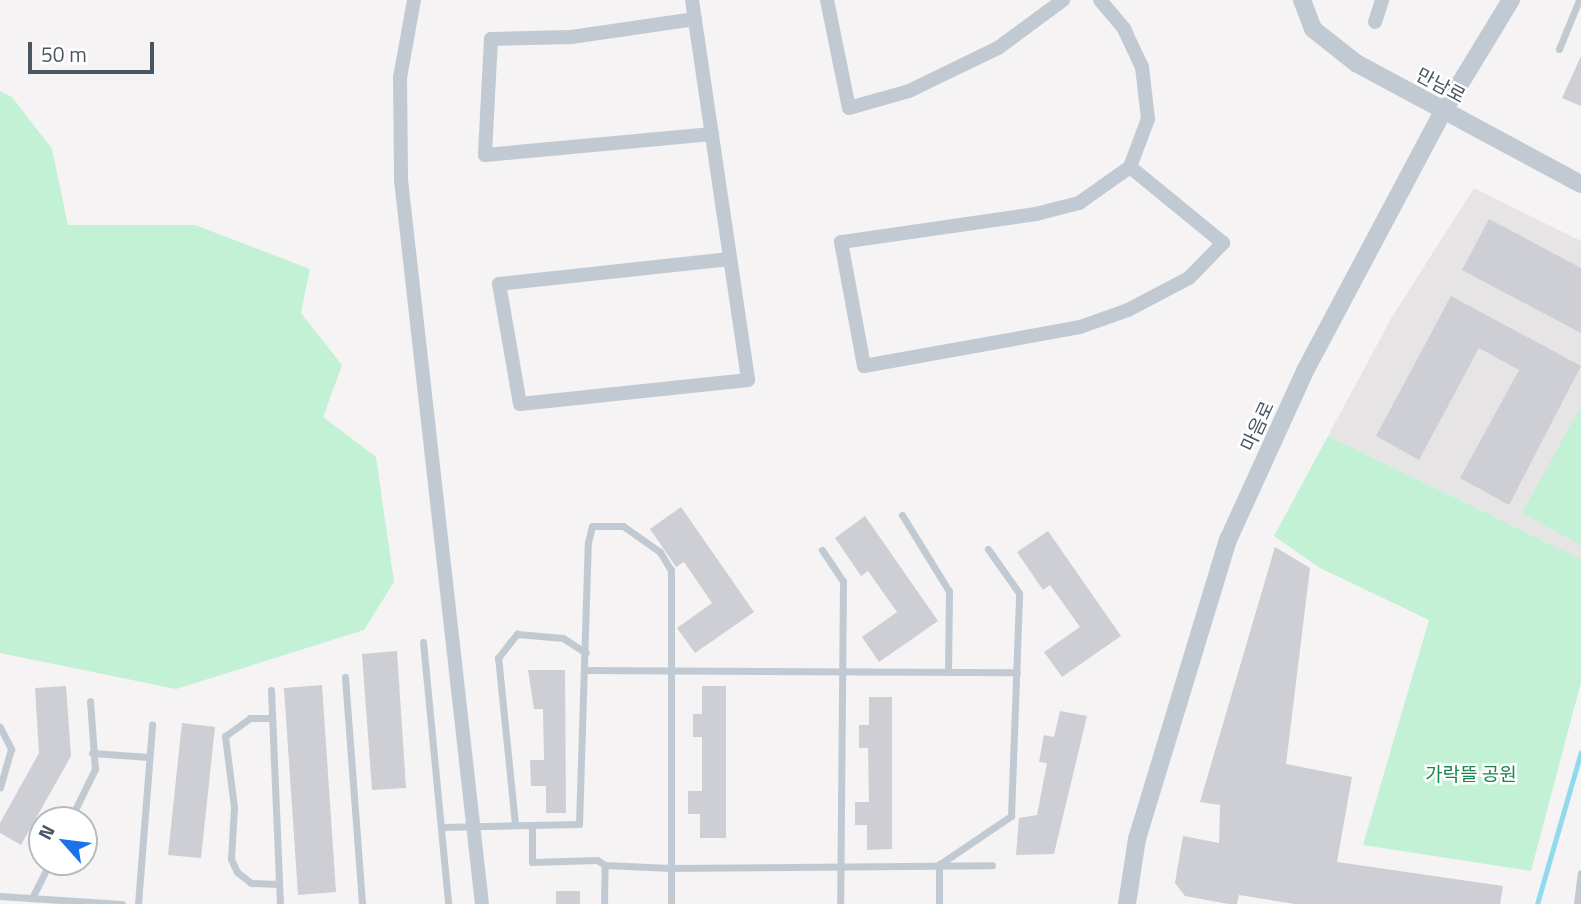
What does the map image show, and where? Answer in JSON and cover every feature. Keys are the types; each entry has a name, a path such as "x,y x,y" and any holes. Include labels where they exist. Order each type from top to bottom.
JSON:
{"street":[{"path":"414,0 400,78 401,180 482,904"},
{"path":"692,0 748,380 520,404 499,284 730,259"},
{"path":"827,0 849,108 909,91 998,48 1063,0"},
{"path":"1100,0 1124,29 1142,67 1148,120 1130,167 1079,203 1058,209 841,242 864,366 1080,327 1128,310 1189,278 1223,243 1130,167"},
{"name":"만남로","path":"1302,0 1313,29 1356,63 1581,184"},
{"path":"1375,22 1382,0"},
{"name":"마음로","path":"1127,904 1137,839 1228,540 1306,369 1444,110 1511,0"},
{"path":"695,19 571,37 491,39 485,155 712,134"}],"lane":[{"path":"1559,49 1579,0"},
{"path":"902,516 948,591 948,671"},
{"path":"442,827 475,823 579,824 592,526 623,526 660,552 671,570 671,904"},
{"path":"939,864 1011,816 1018,593 988,549"},
{"path":"822,550 843,581 840,904"},
{"path":"515,824 498,658 517,634 564,638 586,653"},
{"path":"423,642 448,904"},
{"path":"586,670 841,668 1017,672"},
{"path":"345,677 362,904"},
{"path":"271,690 280,904"},
{"path":"77,806 95,769 90,701"},
{"path":"271,718 250,718 225,736 234,807 231,859 251,883 279,884"},
{"path":"138,904 152,724"},
{"path":"0,727 11,749 0,786"},
{"path":"92,753 149,757"},
{"path":"532,825 532,862 597,860 605,865 670,868 840,863 992,865"},
{"path":"939,864 939,904"},
{"path":"604,904 605,865"},
{"path":"1577,904 1581,873"},
{"path":"32,898 43,876"},
{"path":"0,896 122,904"}],"shaded area":[{"path":"1474,188 1581,241 1581,559 1328,436 1392,317"}],"green space":[{"path":"0,91 12,97 52,149 68,225 195,225 310,269 301,313 342,365 323,417 376,457 394,582 364,630 176,689 0,653"},
{"path":"1581,406 1581,545 1522,513"},
{"name":"가락뜰 공원","path":"1328,436 1581,559 1581,682 1531,871 1363,845 1429,620 1320,568 1274,536"}],"building":[{"path":"1581,56 1581,106 1562,98"},
{"path":"1489,219 1581,268 1581,333 1462,270"},
{"path":"1451,296 1581,366 1509,505 1460,478 1519,370 1479,348 1419,460 1376,436"},
{"path":"681,507 754,612 695,653 677,628 712,603 684,562 676,567 650,529"},
{"path":"865,516 938,621 879,662 862,637 897,612 868,571 861,576 835,538"},
{"path":"1048,531 1121,636 1062,677 1044,652 1080,627 1050,585 1043,590 1017,552"},
{"path":"1275,547 1310,568 1286,764 1352,777 1337,862 1503,886 1500,904 1295,904 1239,895 1237,904 1229,904 1185,896 1175,883 1183,836 1219,843 1220,805 1200,802"},
{"path":"397,651 406,788 372,790 362,654"},
{"path":"528,670 565,670 566,813 546,813 546,786 531,786 530,760 544,760 543,709 534,709"},
{"path":"322,685 336,892 298,895 284,688"},
{"path":"66,686 71,756 43,806 28,806 28,833 21,845 0,833 0,823 39,753 35,688"},
{"path":"702,686 726,686 726,838 700,838 700,814 688,814 688,791 702,791 702,737 693,737 693,714 702,714"},
{"path":"869,697 892,697 892,849 867,850 867,825 855,825 855,802 869,802 868,748 859,748 859,725 869,725"},
{"path":"1060,711 1087,716 1054,854 1016,855 1019,818 1037,815 1047,763 1039,762 1044,735 1054,737"},
{"path":"182,723 215,727 201,858 168,855"},
{"path":"556,891 580,891 580,904 556,904"}],"waterway":[{"path":"1537,904 1581,752"}]}
